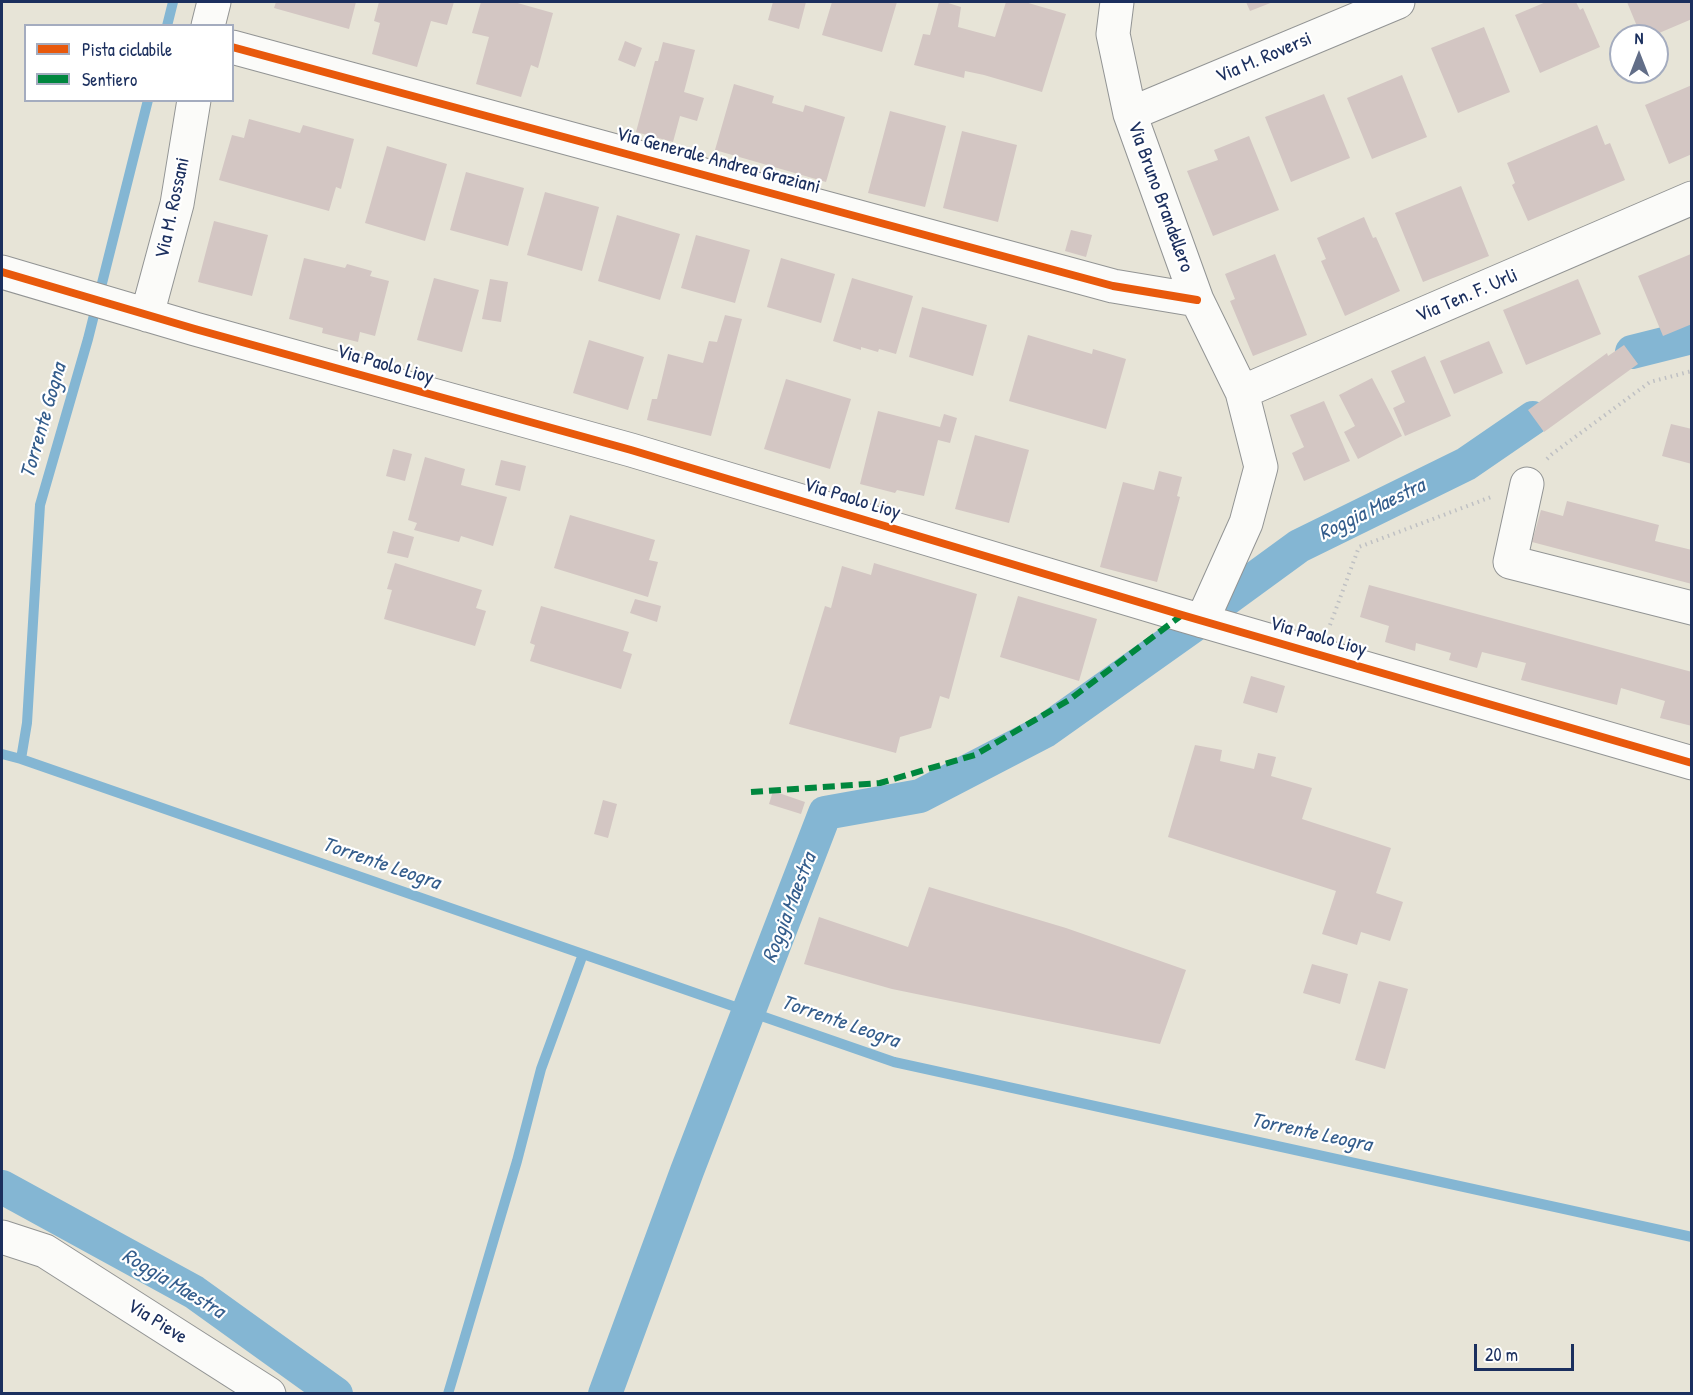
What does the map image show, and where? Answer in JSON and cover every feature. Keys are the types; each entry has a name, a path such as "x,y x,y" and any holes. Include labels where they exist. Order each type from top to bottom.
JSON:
{"street":[{"path":"208,24 214,2"},
{"name":"Via Bruno Brandellero","path":"1117,2 1113,34 1130,114 1197,300 1242,392 1261,467 1246,523 1202,621"},
{"name":"Via M. Roversi","path":"1130,114 1398,2"},
{"name":"Via Generale Andrea Graziani","path":"234,48 1113,286 1197,300"},
{"name":"Via M. Rossani","path":"134,311 177,204 194,102"},
{"name":"Via Ten. F. Urli","path":"1242,392 1692,198"},
{"name":"Via Paolo Lioy","path":"2,272 631,450 1202,621 1692,763"},
{"path":"1527,483 1510,562 1692,608"},
{"name":"Via Pieve","path":"2,1237 45,1251 269,1394"}],"path":[{"path":"1331,658 1329,628 1359,547 1527,483 1552,454 1650,382 1692,371"}],"building":[{"path":"276,2 356,2 349,29 274,8"},
{"path":"379,2 454,2 447,25 431,21 417,67 372,54 380,23 374,21"},
{"path":"481,2 514,2 553,13 538,68 531,65 521,97 476,84 489,37 472,33"},
{"path":"773,2 806,2 799,29 768,20"},
{"path":"832,2 897,2 882,52 822,35"},
{"path":"939,2 961,7 958,27 995,37 1006,2 1025,2 1066,14 1042,92 984,75 965,71 964,78 914,65 923,34 930,35"},
{"path":"1246,2 1273,2 1250,11"},
{"path":"1546,2 1576,2 1580,10 1583,8 1600,47 1540,73 1515,15"},
{"path":"1627,2 1692,2 1692,19 1669,29 1669,24 1636,24"},
{"path":"1484,27 1510,92 1458,113 1431,48"},
{"path":"625,41 642,48 635,67 618,60"},
{"path":"663,42 695,50 684,92 704,98 697,121 680,116 673,142 636,132 655,61 658,61"},
{"path":"1402,75 1427,137 1372,159 1347,98"},
{"path":"734,84 774,96 772,103 803,112 805,105 845,117 826,182 715,150"},
{"path":"1692,85 1692,154 1669,164 1645,105"},
{"path":"1324,94 1350,158 1291,182 1265,117"},
{"path":"890,111 946,126 925,207 868,193"},
{"path":"249,119 300,133 303,125 354,139 341,189 336,187 329,211 219,180 232,135 244,138"},
{"path":"1597,125 1605,145 1610,143 1625,180 1528,221 1512,185 1515,183 1507,163"},
{"path":"962,131 1017,145 998,222 943,208"},
{"path":"1249,136 1279,210 1213,236 1187,171 1218,160 1214,150"},
{"path":"387,146 447,164 425,241 365,223"},
{"path":"466,172 524,188 508,246 450,230"},
{"path":"1461,186 1489,256 1423,282 1395,213"},
{"path":"545,192 599,207 582,271 527,255"},
{"path":"617,215 680,234 660,300 598,281"},
{"path":"1364,217 1373,238 1376,237 1400,291 1345,316 1321,261 1326,259 1317,238"},
{"path":"214,221 268,235 252,296 198,282"},
{"path":"1071,230 1092,235 1086,257 1065,251"},
{"path":"696,235 750,250 735,303 681,288"},
{"path":"1275,254 1307,335 1253,356 1230,301 1235,299 1225,274"},
{"path":"1691,254 1692,324 1663,336 1638,276"},
{"path":"304,258 345,268 347,264 372,271 370,276 389,281 375,336 360,332 358,342 322,333 323,328 289,319"},
{"path":"781,258 835,274 821,323 767,307"},
{"path":"434,278 479,290 462,352 417,340"},
{"path":"852,278 913,296 896,354 879,349 878,352 861,347 861,350 833,341"},
{"path":"490,279 508,282 501,322 482,319"},
{"path":"1578,279 1601,334 1526,365 1503,310"},
{"path":"922,307 987,325 973,376 909,357"},
{"path":"725,315 742,319 711,436 647,420 652,399 657,399 668,354 703,363 709,341 717,342"},
{"path":"1028,335 1092,354 1093,349 1126,359 1106,429 1009,401"},
{"path":"589,340 644,357 628,410 573,393"},
{"path":"1489,341 1503,373 1454,394 1440,361"},
{"path":"1624,345 1638,364 1544,432 1528,410 1607,353 1608,356"},
{"path":"1425,356 1451,416 1405,436 1393,408 1405,402 1391,371"},
{"path":"1372,378 1402,436 1358,459 1344,432 1355,426 1339,395"},
{"path":"786,379 851,399 830,469 764,449"},
{"path":"1324,401 1350,461 1304,481 1292,453 1304,447 1290,415"},
{"path":"878,411 940,427 944,414 957,418 950,443 938,440 924,496 897,490 895,493 860,484"},
{"path":"1671,424 1692,429 1692,464 1662,456"},
{"path":"975,435 1029,450 1009,523 955,509"},
{"path":"393,449 412,454 405,481 386,476"},
{"path":"425,457 465,469 461,485 507,497 493,546 461,536 459,542 414,530 417,523 408,520"},
{"path":"501,460 526,466 520,491 495,485"},
{"path":"1159,471 1182,477 1177,496 1180,497 1157,582 1100,567 1123,482 1154,490"},
{"path":"1567,501 1659,525 1655,541 1692,550 1692,584 1532,542 1541,510 1563,516"},
{"path":"570,515 655,540 649,560 658,562 648,597 554,568"},
{"path":"393,531 414,537 408,558 387,553"},
{"path":"395,563 482,590 476,608 486,611 475,646 384,619 392,590 387,589"},
{"path":"874,563 977,594 949,699 940,696 931,728 900,737 896,753 789,724 825,606 831,608 842,566 871,575"},
{"path":"1369,585 1692,672 1692,726 1660,718 1665,701 1621,688 1617,705 1521,680 1526,663 1482,652 1477,668 1449,660 1451,653 1416,643 1415,651 1385,642 1389,626 1360,617"},
{"path":"1018,596 1097,619 1079,681 1000,657"},
{"path":"635,599 661,606 657,622 630,613"},
{"path":"541,606 629,632 623,651 632,654 621,689 530,661 535,645 530,643"},
{"path":"1251,676 1285,686 1277,713 1243,703"},
{"path":"1195,745 1222,750 1220,761 1254,769 1258,753 1276,757 1271,776 1312,788 1302,819 1391,848 1376,893 1403,902 1390,941 1361,932 1357,945 1322,934 1336,891 1168,837"},
{"path":"773,791 805,802 801,814 769,804"},
{"path":"603,800 617,804 608,838 594,834"},
{"path":"929,887 1066,928 1186,970 1160,1044 892,989 804,964 819,917 908,947"},
{"path":"1312,964 1348,974 1340,1004 1303,993"},
{"path":"1379,981 1408,989 1385,1069 1355,1060"}],"waterway":[{"name":"Torrente Gogna","path":"168,24 173,2"},
{"name":"Torrente Gogna","path":"21,759 27,723 40,505 88,339 147,102"},
{"name":"Roggia Maestra","path":"1632,352 1692,337"},
{"name":"Roggia Maestra","path":"1214,608 1299,546 1466,464 1533,418"},
{"name":"Roggia Maestra","path":"605,1394 687,1171 825,813 920,796 1045,731 1193,626"},
{"name":"Torrente Leogra","path":"2,754 894,1062 1692,1237"},
{"path":"448,1394 517,1161 541,1069 583,954"},
{"name":"Roggia Maestra","path":"2,1187 194,1292 336,1394"}],"marked path":[{"path":"751,792 880,783 975,755 1069,700 1182,615"}],"cycle path":[{"path":"234,48 1113,286 1197,300"},
{"path":"2,272 195,329 631,450 1182,615 1692,763"}]}
